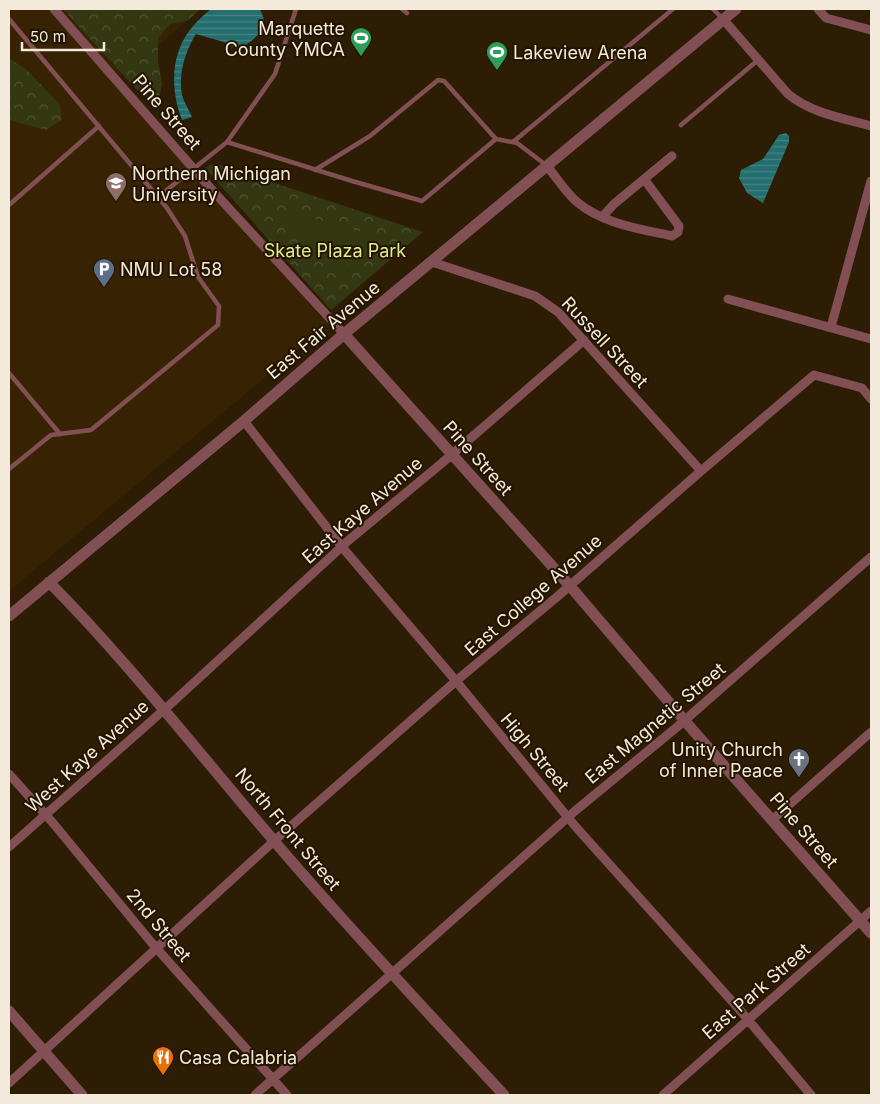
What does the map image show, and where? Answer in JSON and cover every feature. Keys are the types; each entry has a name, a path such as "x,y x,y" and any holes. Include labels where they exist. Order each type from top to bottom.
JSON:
{"street":[{"name":"Pine Street","path":"54,9 193,168 570,586 684,721 871,933"},
{"name":"East Fair Avenue","path":"9,616 244,421 344,334 736,9"},
{"path":"818,9 826,18 871,30"},
{"path":"723,19 788,94 799,103 814,110 871,126"},
{"path":"602,217 614,204 672,156"},
{"path":"547,166 576,201 590,211 625,226 672,236 678,232 679,226 644,179"},
{"path":"831,327 871,181"},
{"name":"Russell Street","path":"432,262 535,296 558,312 701,471"},
{"path":"728,299 871,339"},
{"name":"East Kaye Avenue","path":"164,708 342,547 584,340"},
{"name":"East College Avenue","path":"9,1083 274,841 456,681 570,586 814,375 862,388 871,399"},
{"name":"High Street","path":"244,421 342,547 569,817 748,1020 811,1095"},
{"name":"East Magnetic Street","path":"255,1095 569,817 684,721 871,557"},
{"name":"North Front Street","path":"49,582 164,708 274,841 392,974 504,1095"},
{"name":"West Kaye Avenue","path":"9,847 164,708"},
{"path":"772,820 871,732"},
{"name":"2nd Street","path":"9,774 46,814 157,949 287,1095"},
{"name":"East Park Street","path":"663,1095 871,911"},
{"path":"9,1011 82,1095"}],"lane":[{"path":"158,196 227,142 275,74 296,9"},
{"path":"402,9 406,14"},
{"path":"512,142 673,9"},
{"path":"713,9 723,19"},
{"path":"9,18 168,208 185,236 198,277 219,306 218,325 91,430 51,435 9,469"},
{"path":"681,125 758,60"},
{"path":"315,170 370,136 438,80 444,81 496,139 517,143 547,166"},
{"path":"9,205 99,126"},
{"path":"227,142 422,201 496,139"},
{"path":"9,373 60,434"}],"shaded area":[{"name":"Northern Michigan University","path":"9,9 201,9 117,80 328,325 9,591"}],"green space":[{"path":"63,9 201,9 187,21 170,24 158,38 158,61 162,84 157,106 137,90"},
{"path":"9,58 27,70 60,105 62,120 46,130 9,120"},
{"name":"Skate Plaza Park","path":"213,164 423,232 331,310 205,168"},
{"path":"288,211 376,236 375,242 336,275 283,216"}],"water":[{"path":"211,9 260,9 264,19 263,26 258,35 246,45 237,49 224,42 196,34 186,56 181,79 182,95 192,117 182,120 175,96 174,71 176,58 186,35"},
{"path":"786,133 789,136 789,142 763,203 747,193 739,178 741,170 763,159 779,135"}],"place":[{"name":"Marquette County YMCA","path":"361,57"},
{"name":"Lakeview Arena","path":"497,71"},
{"name":"Northern Michigan University","path":"116,202"},
{"name":"NMU Lot 58","path":"104,288"},
{"name":"Unity Church of Inner Peace","path":"799,778"},
{"name":"Casa Calabria","path":"163,1076"}]}
